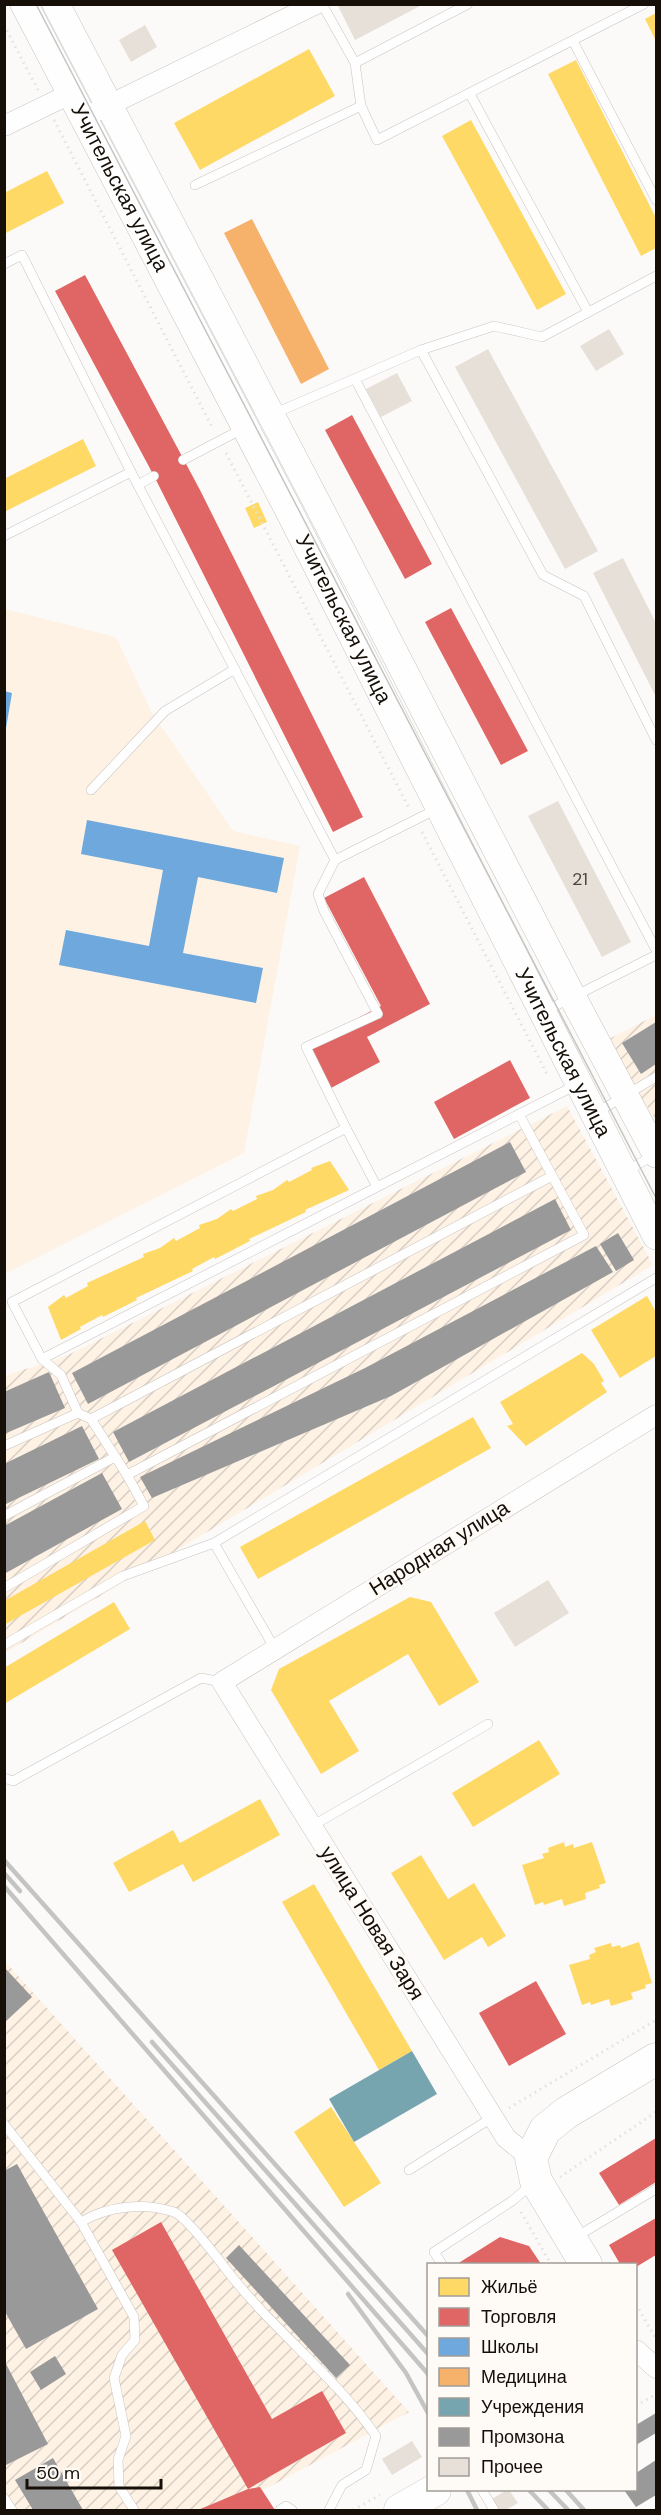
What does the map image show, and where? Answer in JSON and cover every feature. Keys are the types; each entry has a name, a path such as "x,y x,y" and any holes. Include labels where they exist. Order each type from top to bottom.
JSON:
{"highway":[{"path":"579,2252 537,2176 544,2130 566,2113 657,2059"},
{"path":"400,2511 433,2491"}],"main road":[{"name":"Учительская улица","path":"24,4 70,94 257,421 656,1154"},
{"name":"Учительская улица","path":"56,4 108,106 440,808 543,1012 569,1088 596,1113 657,1236"}],"street":[{"path":"84,118 316,4"},
{"path":"4,126 70,94"},
{"name":"Народная улица","path":"222,1682 657,1415"},
{"name":"улица Новая Заря","path":"222,1682 506,2138 537,2176"},
{"path":"637,2351 657,2368"}],"lane":[{"path":"322,4 355,63 361,106 377,140 644,4"},
{"path":"355,63 468,4"},
{"path":"573,40 657,200"},
{"path":"470,94 588,312"},
{"path":"195,185 361,106"},
{"path":"4,264 22,255 131,472 335,860"},
{"path":"183,460 257,421 422,350 494,326 542,337 657,276"},
{"path":"422,350 543,575 584,596 657,740"},
{"path":"355,379 657,950"},
{"path":"4,536 131,472"},
{"path":"138,484 154,476"},
{"path":"91,790 165,711 235,669"},
{"path":"377,1187 306,1047 378,1014 324,911 318,894 335,860 440,808"},
{"path":"543,1012 657,955"},
{"path":"596,1113 657,1077"},
{"path":"42,1359 569,1088"},
{"path":"127,1475 584,1235 519,1114"},
{"path":"4,1588 144,1506 91,1419 78,1413 61,1375 42,1359 12,1302 346,1128"},
{"path":"625,1172 656,1154"},
{"path":"91,1419 552,1176"},
{"path":"4,1645 123,1576 214,1543 657,1278"},
{"path":"4,1446 78,1413"},
{"path":"4,1516 115,1457"},
{"path":"214,1543 275,1649"},
{"path":"4,1778 13,1781 201,1677 222,1682"},
{"path":"312,1826 488,1724"},
{"path":"409,2170 493,2117"},
{"path":"4,2124 81,2222 134,2317 135,2340 122,2355 114,2378 126,2436 118,2460 119,2486 135,2511"},
{"path":"441,2263 434,2253 512,2201 537,2176"},
{"path":"579,2252 657,2189"},
{"path":"81,2222 97,2212 131,2206 176,2213 204,2242 253,2303 356,2407 376,2436 366,2470 342,2485 329,2511"},
{"path":"483,2491 494,2511"},
{"path":"4,2498 12,2511"},
{"path":"280,2511 286,2506 292,2511"}],"path":[{"path":"4,25 214,431"},
{"path":"225,452 416,820 569,1088"},
{"path":"493,2117 657,2020"},
{"path":"550,2263 518,2207 537,2176 657,2112"},
{"path":"637,2306 657,2339"},
{"path":"637,2405 657,2394"}],"shaded area":[{"path":"5,609 116,637 151,711 233,831 300,846 244,1153 5,1274"},
{"path":"656,1015 656,1120 605,1041"},
{"path":"567,1106 653,1265 5,1653 4,1376 66,1356"},
{"path":"4,1960 409,2412 226,2510 5,2510"}],"building: Жильё":[{"path":"656,13 656,41 645,19"},
{"path":"309,49 335,96 200,170 174,123"},
{"path":"576,60 656,218 656,248 641,256 548,74"},
{"path":"471,120 566,294 537,310 442,136"},
{"path":"47,171 64,203 4,234 4,193"},
{"path":"83,439 96,466 4,512 4,479"},
{"path":"258,502 267,522 254,528 245,508"},
{"path":"330,1161 349,1190 305,1210 306,1212 249,1239 250,1241 215,1259 214,1257 192,1269 193,1271 136,1298 137,1300 103,1317 102,1315 61,1340 48,1307 64,1295 66,1298 88,1286 87,1283 144,1257 143,1254 160,1248 174,1238 176,1241 200,1228 199,1225 217,1219 231,1209 233,1211 257,1199 256,1196 273,1190 287,1180 289,1182 312,1170 311,1168"},
{"path":"647,1296 656,1312 656,1356 620,1378 591,1330"},
{"path":"582,1353 594,1364 604,1381 601,1383 607,1392 526,1446 507,1426 513,1424 500,1402"},
{"path":"473,1417 491,1448 258,1579 240,1547"},
{"path":"145,1521 155,1540 4,1625 4,1601"},
{"path":"410,1597 431,1602 479,1682 439,1706 408,1654 329,1701 359,1751 321,1774 271,1690 279,1669"},
{"path":"114,1602 130,1629 4,1704 4,1668"},
{"path":"539,1740 560,1774 473,1827 452,1793"},
{"path":"260,1799 280,1835 193,1882 183,1864 129,1892 113,1863 173,1830 180,1843"},
{"path":"564,1842 565,1847 573,1844 574,1848 592,1842 606,1883 599,1885 600,1888 585,1893 586,1899 564,1906 562,1899 544,1905 543,1902 535,1905 522,1865 544,1858 542,1854 549,1852 548,1848"},
{"path":"421,1855 448,1899 474,1883 506,1936 488,1947 482,1937 444,1960 391,1873"},
{"path":"314,1884 412,2051 379,2070 282,1902"},
{"path":"639,1942 652,1983 645,1985 646,1988 631,1993 633,1999 611,2006 609,1999 591,2005 590,2002 582,2005 569,1965 590,1959 589,1955 596,1952 594,1948 611,1943 612,1947 620,1945 621,1948"},
{"path":"331,2107 381,2183 344,2207 294,2132"}],"building: Торговля":[{"path":"85,275 200,490 363,817 333,832 154,476 55,291"},
{"path":"352,415 432,564 405,579 325,430"},
{"path":"451,608 528,751 501,765 425,622"},
{"path":"364,877 430,1004 367,1037 380,1062 331,1088 308,1044 381,1006 324,898"},
{"path":"510,1060 530,1098 454,1139 434,1102"},
{"path":"536,1981 566,2034 509,2066 479,2013"},
{"path":"656,2138 656,2182 619,2205 599,2173"},
{"path":"656,2218 656,2255 637,2266 637,2263 619,2263 609,2245"},
{"path":"161,2222 272,2419 322,2391 346,2433 248,2489 112,2250"},
{"path":"500,2237 529,2246 540,2263 459,2263"},
{"path":"260,2487 275,2510 198,2510 248,2489"}],"building: Школы":[{"path":"4,691 12,693 6,728 4,728"},
{"path":"87,820 284,858 277,893 198,877 183,953 263,968 256,1003 59,965 66,930 149,946 163,870 81,854"}],"building: Медицина":[{"path":"252,219 329,369 301,384 224,233"}],"building: Учреждения":[{"path":"412,2051 437,2094 354,2142 329,2099"}],"building: Промзона":[{"path":"656,1022 656,1064 641,1074 622,1043"},
{"path":"510,1142 526,1172 88,1404 72,1373"},
{"path":"555,1199 571,1230 129,1462 113,1432"},
{"path":"618,1233 634,1260 616,1271 600,1244"},
{"path":"596,1246 613,1272 391,1396 152,1498 140,1477 365,1368"},
{"path":"49,1372 65,1408 4,1434 4,1392"},
{"path":"82,1426 99,1459 4,1505 4,1464"},
{"path":"102,1473 122,1509 4,1574 4,1526"},
{"path":"4,1967 32,1997 4,2023"},
{"path":"17,2164 98,2309 26,2349 4,2310 4,2171"},
{"path":"239,2245 350,2365 336,2378 226,2258"},
{"path":"55,2356 66,2374 41,2390 30,2372"},
{"path":"4,2360 48,2444 4,2466"},
{"path":"656,2413 656,2433 637,2444 637,2424"},
{"path":"53,2458 83,2510 33,2510 15,2480"},
{"path":"656,2460 656,2495 636,2507 625,2491 637,2491 637,2472"}],"building: Прочее":[{"path":"337,4 424,4 355,40"},
{"path":"145,25 157,47 131,62 119,40"},
{"path":"609,329 624,354 596,371 580,346"},
{"path":"488,349 598,551 565,569 455,367"},
{"path":"397,373 412,401 381,417 366,389"},
{"path":"623,558 656,623 656,697 593,573"},
{"path":"558,801 631,942 602,957 528,816"},
{"path":"548,1580 569,1613 515,1647 494,1613"},
{"path":"412,2441 422,2457 392,2475 382,2459"},
{"path":"505,2491 510,2491 518,2503 506,2510 496,2510 490,2500"}],"tram line":[{"path":"36,4 656,1198"}],"railway":[{"path":"4,1860 427,2335"},
{"path":"4,1873 20,1891"},
{"path":"4,1886 427,2373"},
{"path":"152,2042 427,2353"},
{"path":"348,2294 406,2373 427,2411"},
{"path":"468,2491 477,2510"},
{"path":"530,2491 548,2510"},
{"path":"550,2491 568,2510"},
{"path":"567,2491 584,2510"}]}
